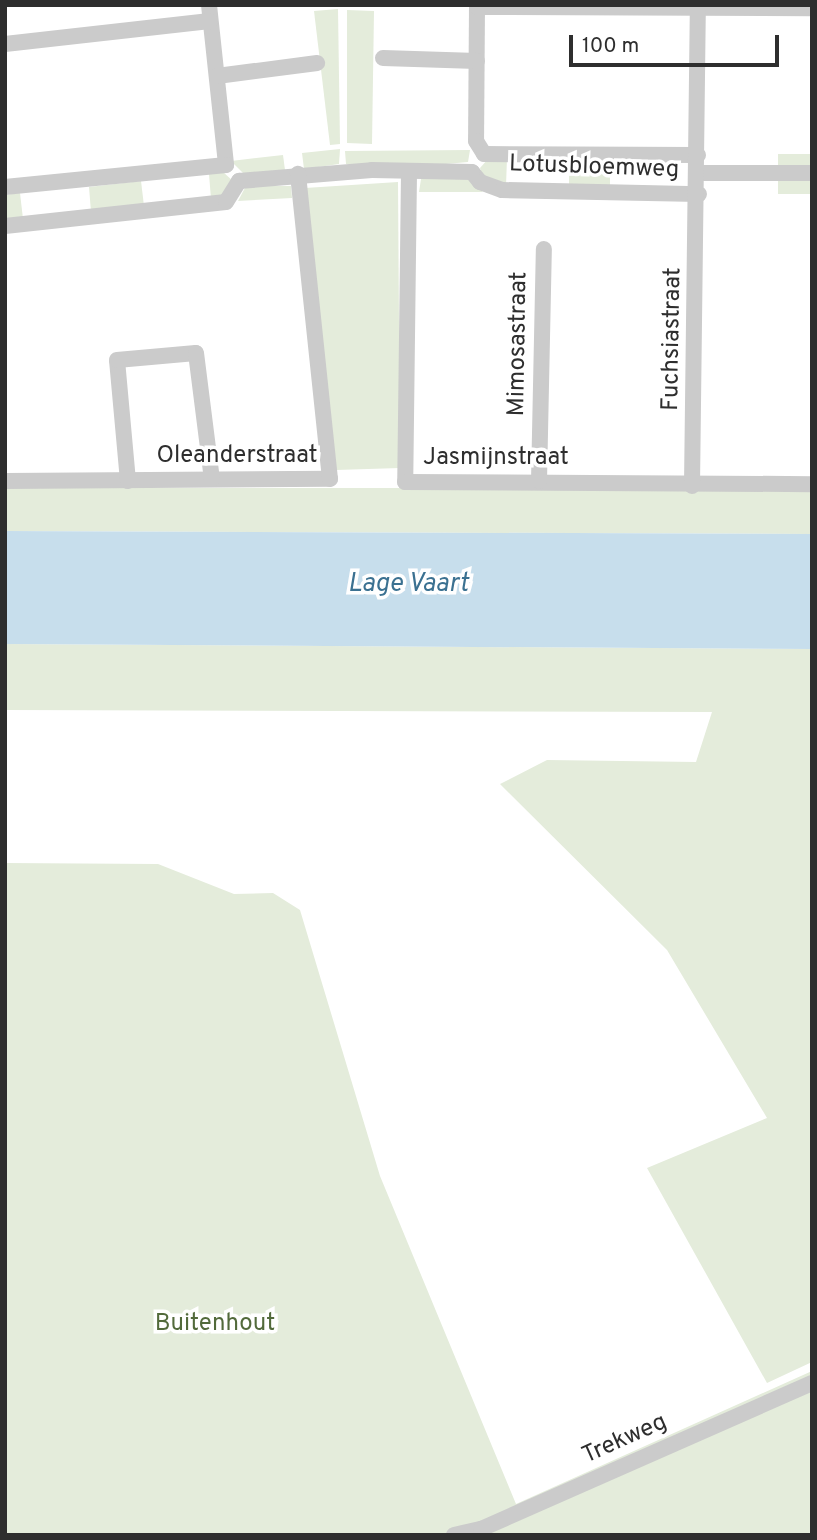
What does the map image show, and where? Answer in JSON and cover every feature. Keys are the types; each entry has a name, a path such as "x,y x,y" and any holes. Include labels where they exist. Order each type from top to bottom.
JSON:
{"street":[{"path":"484,154 476,141 477,6 812,8"},
{"path":"698,6 698,155"},
{"path":"5,44 210,13 226,165 239,181 226,202 5,226"},
{"path":"383,58 477,61"},
{"path":"217,76 317,64"},
{"name":"Lotusbloemweg","path":"239,181 298,174 472,172 480,181 502,190 699,194 698,155 484,154 472,172"},
{"path":"5,187 226,165"},
{"name":"Jasmijnstraat","path":"409,173 405,482 539,481 692,486 812,484"},
{"name":"Lotusbloemweg","path":"698,173 812,173"},
{"name":"Oleanderstraat","path":"5,481 330,479 298,174"},
{"name":"Fuchsiastraat","path":"692,486 699,194"},
{"name":"Mimosastraat","path":"539,481 544,249"},
{"path":"128,481 117,360 196,354 212,479"},
{"name":"Trekweg","path":"454,1535 481,1529 812,1382"}],"green space":[{"path":"338,9 340,144 330,145 314,11"},
{"path":"347,10 374,11 372,144 347,143"},
{"path":"340,149 339,164 304,169 302,153"},
{"path":"470,150 468,162 412,167 346,164 345,151"},
{"path":"778,154 812,154 812,194 778,194"},
{"path":"283,155 285,170 245,175 231,161"},
{"path":"507,158 506,186 483,177 480,168 488,159"},
{"path":"610,160 610,185 569,186 569,161"},
{"path":"223,172 233,181 224,197 211,199 209,174"},
{"path":"421,179 468,179 483,192 419,192"},
{"path":"141,181 144,206 91,212 89,187"},
{"path":"398,182 400,468 336,470 305,188"},
{"path":"246,186 291,186 292,198 238,201"},
{"path":"20,193 23,219 5,220 5,195"},
{"path":"5,488 812,488 812,534 5,531"},
{"path":"5,644 812,649 812,1362 767,1383 647,1168 767,1118 667,950 500,784 547,760 696,762 712,712 5,710"},
{"name":"Buitenhout","path":"5,863 158,864 234,894 273,893 300,910 380,1176 516,1504 812,1371 812,1535 5,1535"}],"water":[{"name":"Lage Vaart","path":"5,531 812,534 812,649 5,644"}]}
